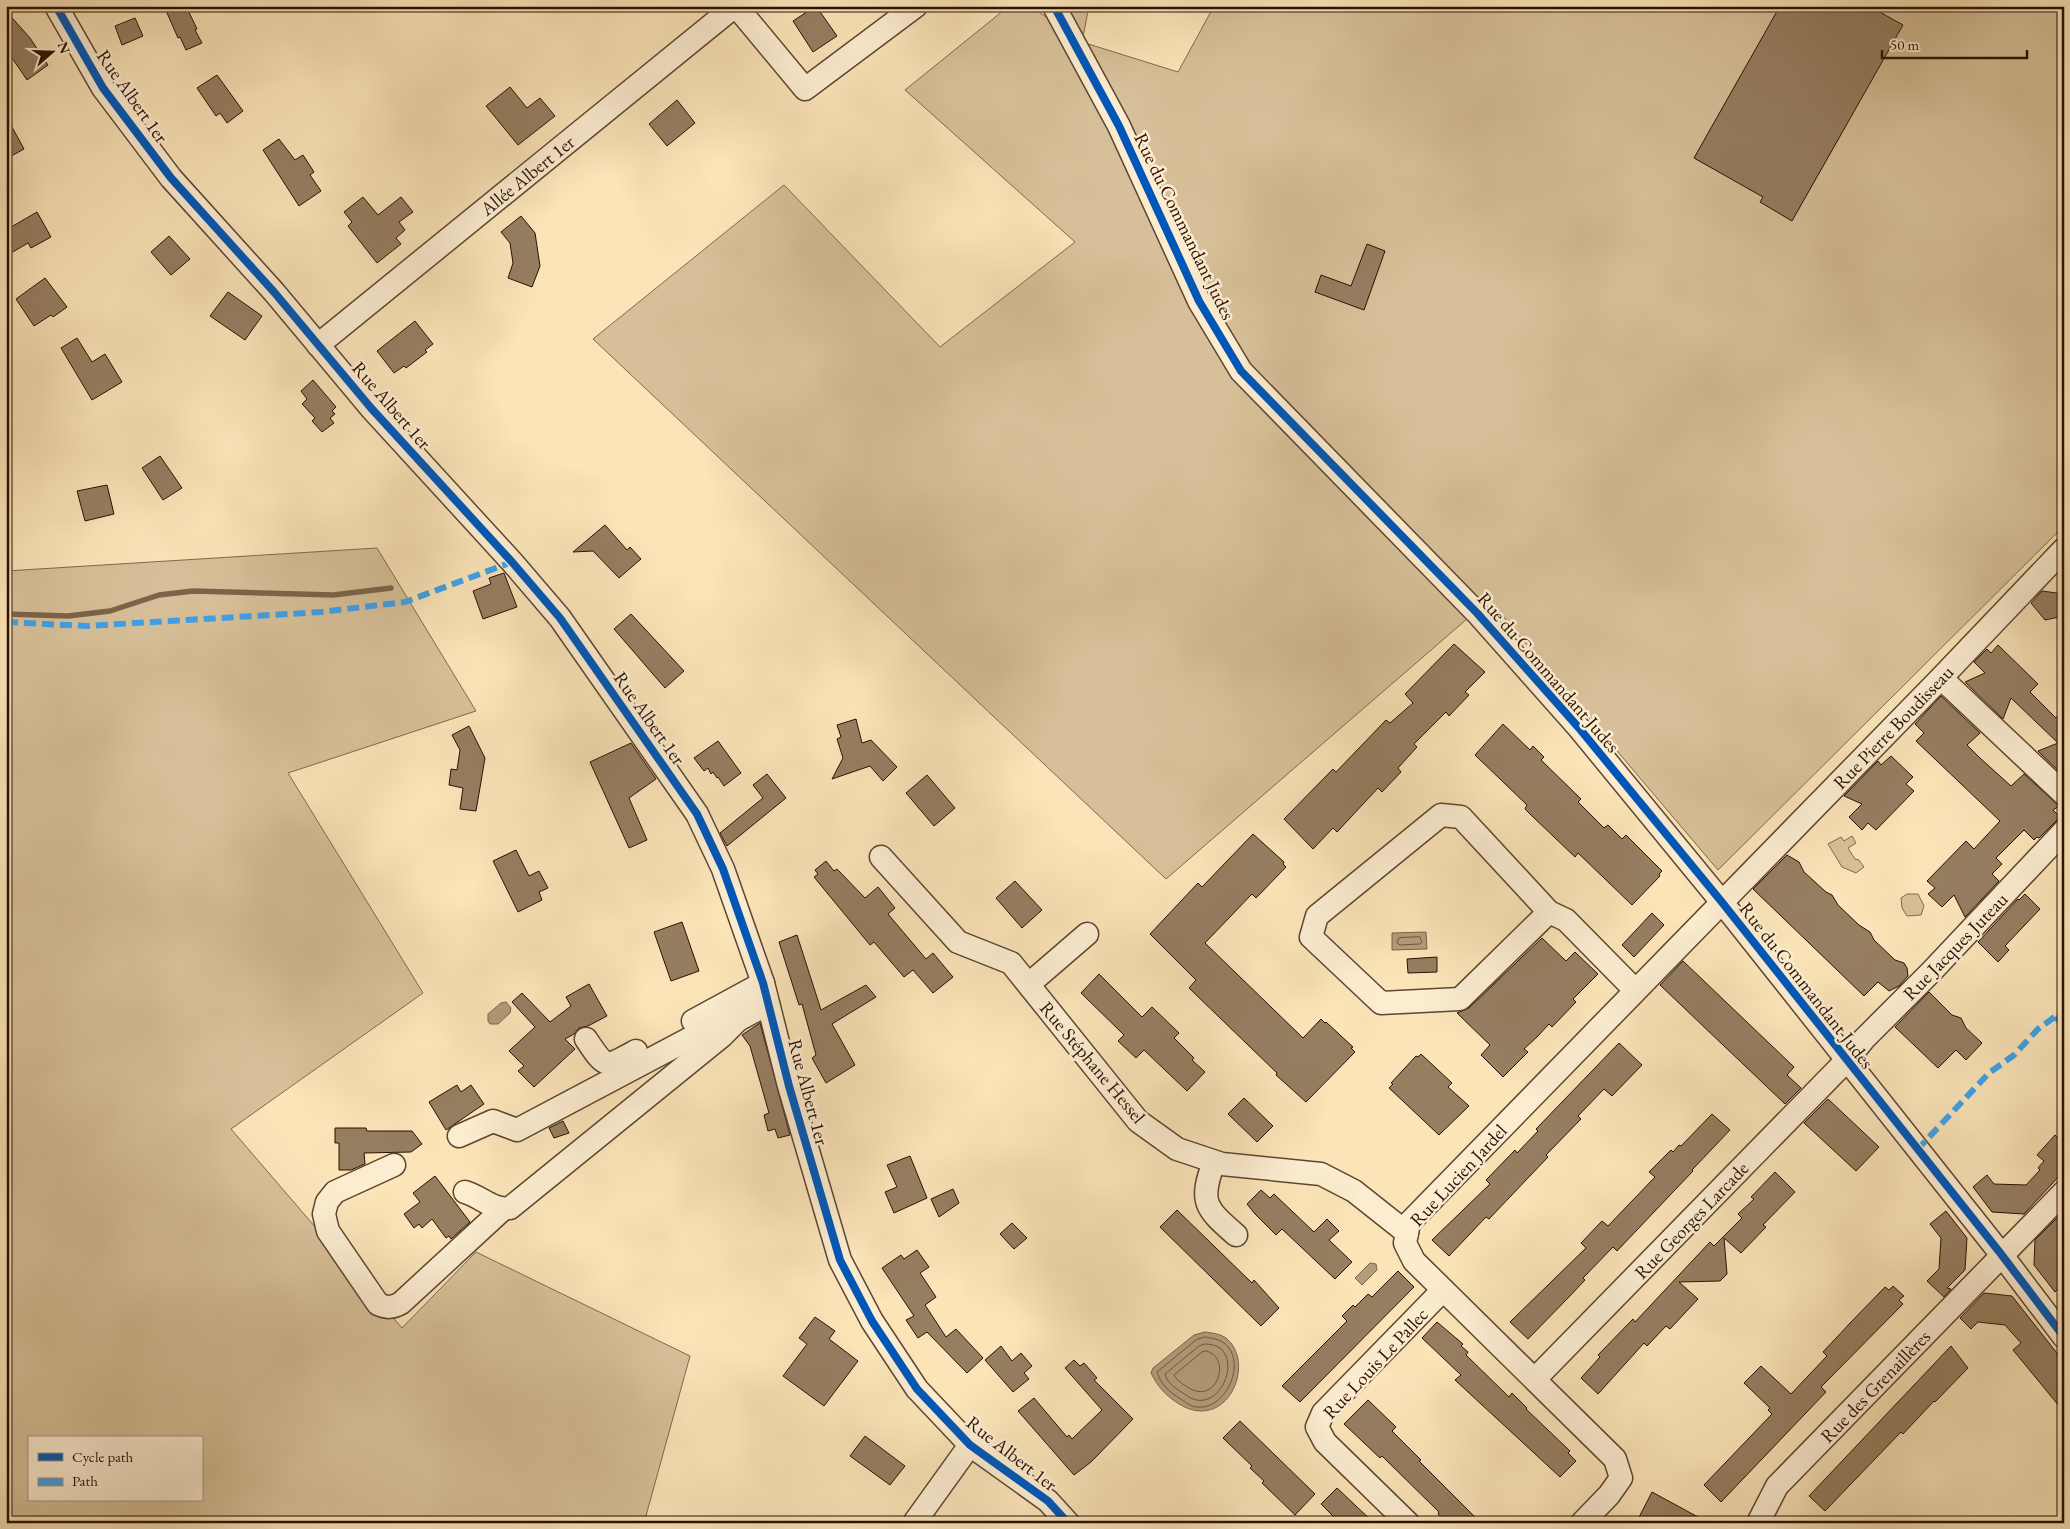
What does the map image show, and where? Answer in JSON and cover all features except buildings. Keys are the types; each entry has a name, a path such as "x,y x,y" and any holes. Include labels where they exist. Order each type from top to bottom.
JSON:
{"street":[{"name":"Rue Albert 1er","path":"56,6 104,88 171,178 274,292 371,408 512,562 560,618 697,814 723,869 766,993 790,1086 840,1260 872,1321 917,1389 970,1445 1048,1501 1068,1523"},
{"name":"Allée Albert 1er","path":"318,345 735,6 805,89 916,6"},
{"name":"Rue du Commandant Judes","path":"1054,6 1119,126 1199,301 1241,371 1477,613 1579,728 1721,901 2001,1254 2064,1337"},
{"name":"Rue Pierre Boudisseau","path":"1721,901 1941,678 2062,550"},
{"path":"1941,678 2064,794"},
{"path":"1548,912 1460,999 1381,1003 1311,937 1317,916 1442,815 1461,817 1548,912 1566,920 1635,990"},
{"name":"Rue Jacques Juteau","path":"1846,1061 1864,1039 2064,831"},
{"name":"Rue Stéphane Hessel","path":"881,857 958,942 1011,963 1138,1121 1178,1149 1214,1162 1321,1174 1354,1191 1407,1233"},
{"name":"Rue Lucien Jardel","path":"1582,1523 1610,1495 1621,1478 1615,1459 1414,1262 1405,1243 1409,1223 1721,901"},
{"name":"Rue Stéphane Hessel","path":"1029,984 1087,934"},
{"path":"394,1165 335,1192 327,1202 324,1214 328,1231 378,1304 386,1307 393,1307 401,1303 502,1210 510,1208 722,1036 766,993"},
{"path":"586,1039 600,1059 606,1064 613,1064 766,993"},
{"path":"459,1136 493,1122 517,1130 719,1023 738,1020"},
{"name":"Rue Georges Larcade","path":"1534,1379 1846,1061"},
{"path":"1214,1162 1208,1179 1205,1198 1214,1216 1236,1235"},
{"path":"465,1192 502,1210"},
{"name":"Rue des Grenaillères","path":"1758,1523 1777,1486 2001,1254 2064,1192"},
{"name":"Rue Louis Le Pallec","path":"1408,1523 1325,1442 1316,1427 1323,1413 1443,1290"},
{"path":"914,1523 970,1445"}],"shaded area":[{"path":"1009,6 1030,6 1081,41 1060,6 1089,6 1082,42 1178,72 1214,6 2064,6 2064,526 1718,870 1489,600 1166,879 593,339 784,185 940,347 1075,242 905,90"},
{"path":"377,548 476,711 288,773 423,993 231,1129 402,1328 476,1252 690,1356 644,1523 6,1523 6,571"},
{"path":"1852,836 1856,843 1848,848 1855,859 1859,860 1864,867 1856,873 1842,867 1828,844 1841,837 1844,841"},
{"path":"1907,894 1918,894 1924,906 1921,915 1907,916 1902,908 1901,898"}],"water":[{"path":"1426,932 1427,949 1392,950 1392,933"},
{"path":"506,1002 511,1008 510,1013 498,1024 490,1024 488,1014 501,1003"},
{"path":"1370,1263 1376,1264 1377,1270 1362,1285 1355,1278"},
{"path":"1205,1332 1225,1337 1235,1350 1238,1364 1237,1378 1232,1392 1223,1403 1211,1410 1196,1411 1179,1404 1166,1394 1159,1387 1151,1373 1153,1368 1194,1335"}],"waterway":[{"path":"6,614 68,616 110,611 159,595 193,591 333,595 391,588"}],"marked path":[{"path":"6,622 86,626 321,612 405,602 512,562"},
{"path":"1917,1150 1989,1073 2014,1055 2038,1029 2064,1010"},
{"path":"2055,1017 2064,1025"}],"cycle path":[{"path":"56,6 103,88 171,178 274,292 371,408 512,562 560,618 697,814 723,869 763,983 789,1086 840,1260 872,1321 917,1389 970,1445 1048,1501 1068,1523"},
{"path":"1054,6 1119,126 1199,301 1241,371 1477,613 1579,728 1721,901 2001,1254 2064,1337"}]}
